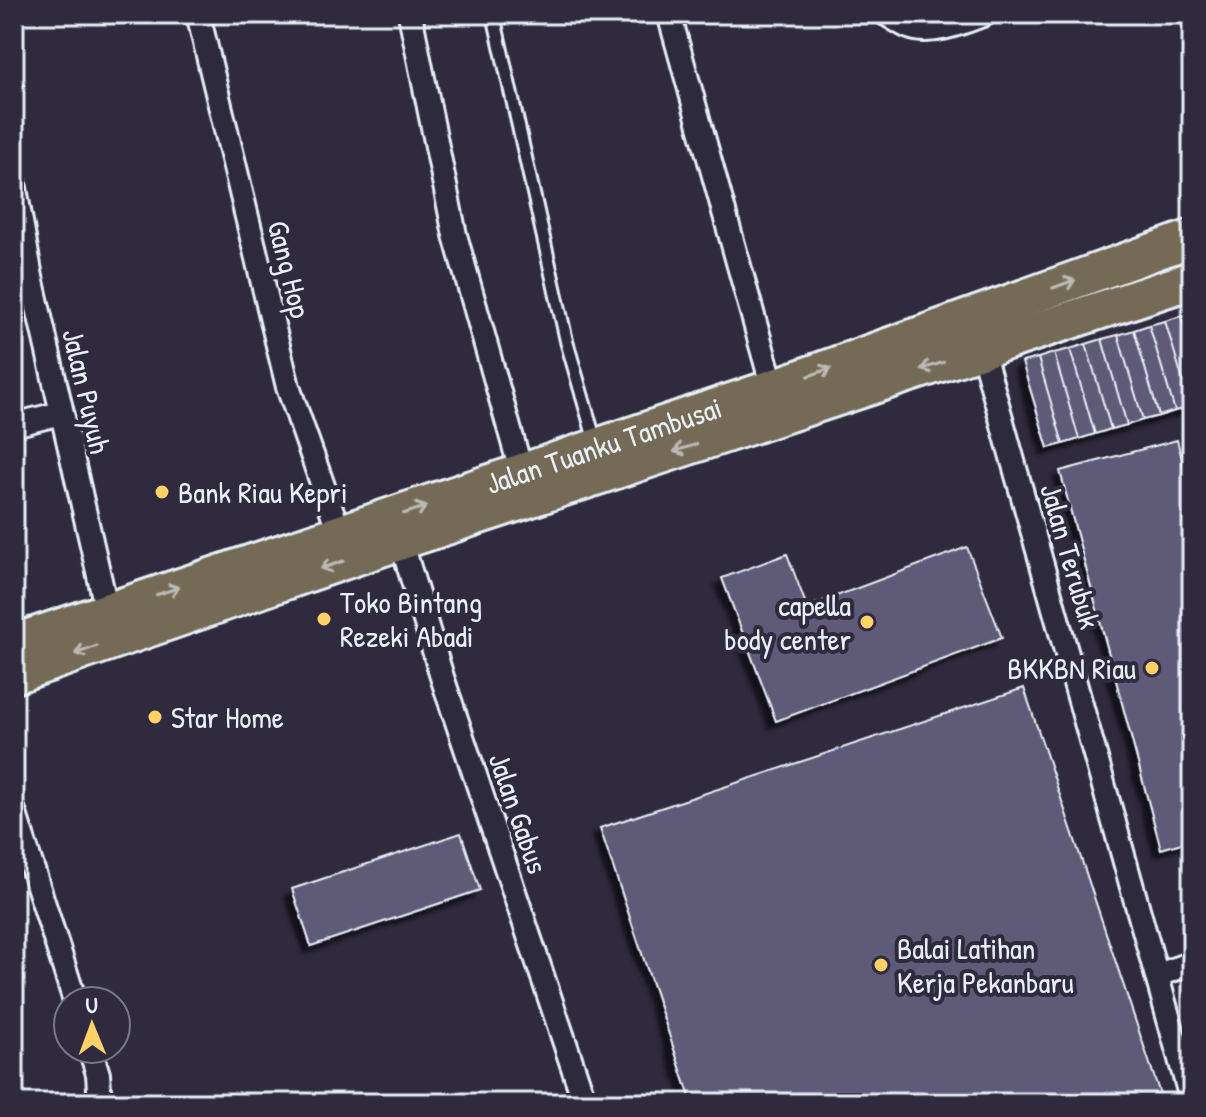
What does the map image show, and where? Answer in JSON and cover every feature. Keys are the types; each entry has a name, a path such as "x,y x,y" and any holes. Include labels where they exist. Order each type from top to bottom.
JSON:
{"main road":[{"name":"Jalan Tuanku Tambusai","path":"14,643 773,388 1192,238"},
{"name":"Jalan Tuanku Tambusai","path":"14,675 401,541 1192,280"}],"street":[{"name":"Gang Hop","path":"198,14 288,387 340,534"},
{"path":"410,14 455,235 522,474"},
{"path":"669,14 773,388"},
{"path":"886,14 912,29 963,23 985,14"},
{"name":"Jalan Puyuh","path":"14,183 22,279 61,413 107,611"},
{"name":"Jalan Terubuk","path":"982,350 1192,1102"},
{"path":"14,425 61,413"},
{"name":"Jalan Gabus","path":"401,541 442,677 585,1103"},
{"path":"14,811 70,985"},
{"path":"1158,975 1192,963"},
{"path":"95,1065 100,1103"}],"lane":[{"path":"494,17 567,343 597,448"}],"building":[{"path":"1192,313 1192,353 1181,316"},
{"path":"1181,316 1192,353 1191,407 1165,321"},
{"path":"1165,321 1191,407 1175,411 1149,325"},
{"path":"1149,325 1175,411 1159,416 1134,330"},
{"path":"1134,330 1159,416 1143,420 1118,335"},
{"path":"1118,335 1143,420 1127,425 1102,339"},
{"path":"1102,339 1127,425 1111,429 1086,344"},
{"path":"1086,344 1111,429 1095,434 1070,349"},
{"path":"1070,349 1095,434 1079,439 1054,353"},
{"path":"1054,353 1079,439 1063,444 1038,358"},
{"path":"1038,358 1063,444 1048,448 1022,362"},
{"name":"BKKBN Riau","path":"1177,440 1192,496 1192,840 1161,849 1060,471"},
{"name":"capella body center","path":"967,547 1002,638 776,721 722,578 787,554 807,607"},
{"name":"Balai Latihan Kerja Pekanbaru","path":"1024,688 1163,1103 692,1103 600,828"},
{"path":"461,833 480,890 311,946 292,889"}],"place":[{"name":"Bank Riau Kepri","path":"162,492"},
{"name":"Toko Bintang Rezeki Abadi","path":"324,619"},
{"name":"capella body center","path":"867,622"},
{"name":"BKKBN Riau","path":"1152,668"},
{"name":"Star Home","path":"155,717"},
{"name":"Balai Latihan Kerja Pekanbaru","path":"881,965"}]}
